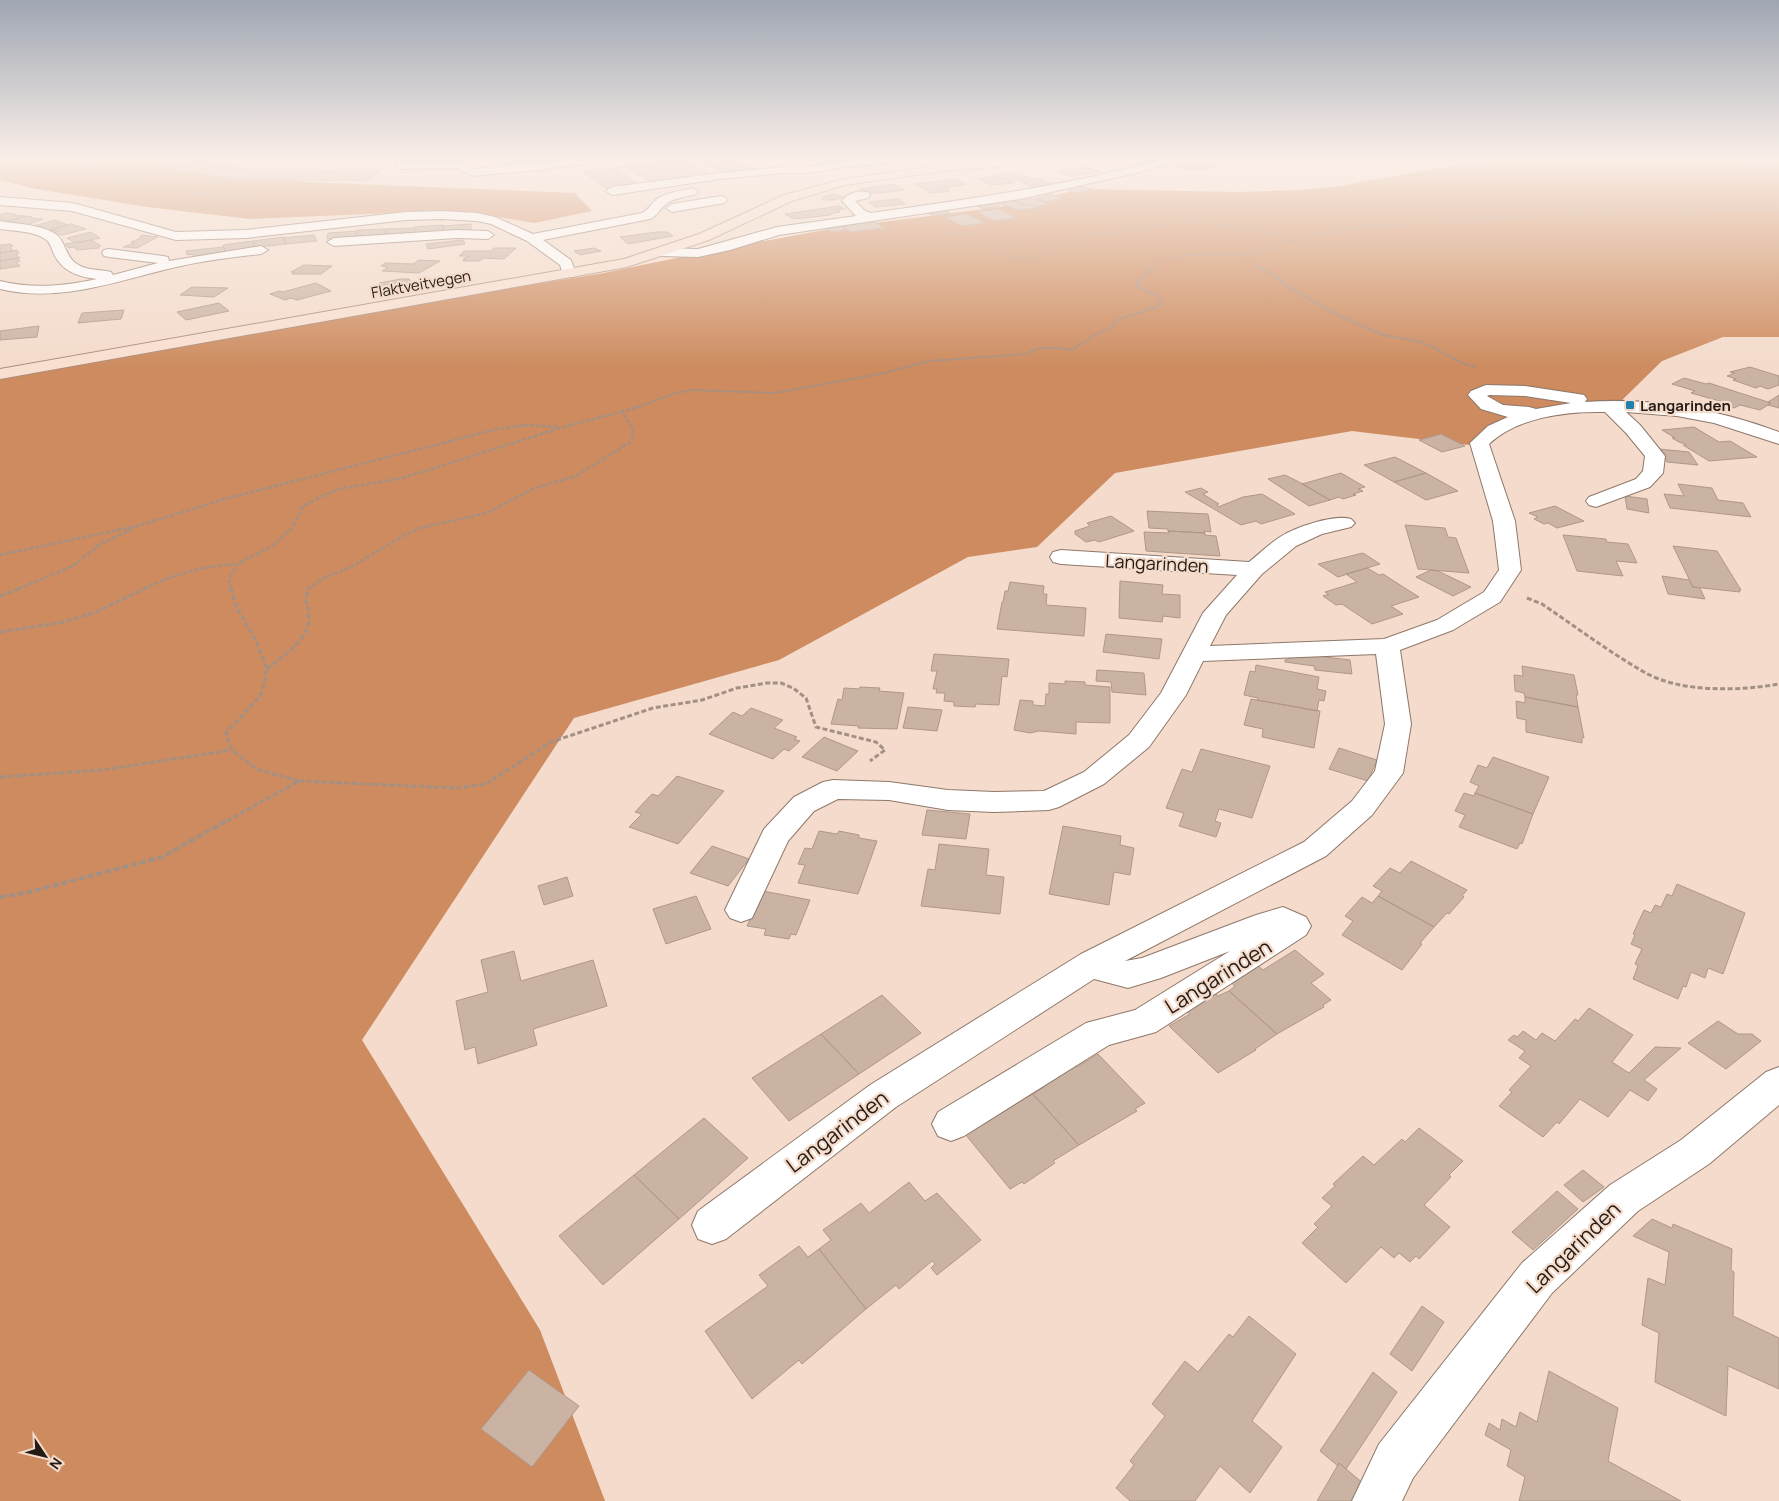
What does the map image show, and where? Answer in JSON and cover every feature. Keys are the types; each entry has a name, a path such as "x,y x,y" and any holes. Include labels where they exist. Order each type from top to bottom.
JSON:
{"main road":[{"name":"Flaktveitvegen","path":"0,374 627,263 704,237 722,228"}],"street":[{"path":"17,228 51,237 57,243 65,261 76,271 123,276"},
{"path":"148,228 176,236 246,234 299,228"},
{"path":"509,228 532,238 566,263 569,274"},
{"path":"532,238 584,228"},
{"path":"661,252 698,253 777,231 797,228"},
{"path":"323,242 457,234 478,236 517,232"},
{"path":"128,256 176,236"},
{"path":"0,285 27,290 60,288 96,283 182,262 270,248"},
{"path":"109,253 182,262"},
{"path":"1636,408 1574,408 1521,413 1496,410 1481,402 1477,395 1486,390 1525,391 1636,408 1686,413 1728,420 1779,438"},
{"path":"1596,501 1643,483 1653,473 1655,456 1633,429 1610,407"},
{"path":"1193,654 1387,646 1445,626 1492,597 1510,570 1504,521 1479,443 1495,429 1517,419 1548,411"},
{"path":"741,910 776,836 804,804 833,789 890,791 948,800 994,802 1049,800 1094,778 1139,741 1173,695 1215,612 1254,569 1288,540 1316,529 1344,522"},
{"name":"Langarinden","path":"1061,557 1254,569"},
{"name":"Langarinden","path":"712,1225 883,1096 1093,963 1315,849 1362,808 1389,774 1398,724 1387,646"},
{"name":"Langarinden","path":"951,1124 1099,1033 1144,1022 1295,926 1282,919 1267,923 1149,969 1128,974 1108,971 1093,963"},
{"name":"Langarinden","path":"1376,1501 1396,1461 1536,1278 1624,1198 1695,1152 1779,1083"}],"path":[{"path":"938,232 970,235 1006,253 1012,258 1032,260 1049,249 1084,236 1141,228"},
{"path":"1245,228 1278,233 1297,240"},
{"path":"0,632 64,622 96,612 168,577 208,566 237,564 271,547 292,528 304,506 320,496 339,489 403,478 560,428 622,412 693,390 775,393 879,374 930,361 1026,354 1030,351 1054,348 1072,350 1091,337 1110,328 1117,320 1159,306 1161,301 1155,295 1136,286 1138,281 1146,276 1153,266 1164,261 1201,253 1241,254 1266,250 1297,240 1352,228"},
{"path":"1241,254 1255,266 1275,276 1289,287 1339,316 1383,335 1422,342 1467,365 1482,368"},
{"path":"267,669 302,640 309,618 304,598 309,588 324,578 354,566 401,537 420,528 487,513 535,488 576,476 591,469 634,437 634,430 622,412"},
{"path":"0,555 137,526 225,499 497,429 525,425 560,428"},
{"path":"0,596 73,566 99,546 137,526"},
{"path":"237,564 229,580 235,604 254,639 267,669 261,695 226,732 232,750 256,769 300,781 457,788 486,784 551,742 653,708 702,700 737,688 767,683 781,684 793,688 806,698 816,727 876,742 885,750 833,789"},
{"path":"1497,589 1542,604 1645,673 1657,678 1688,686 1750,689 1779,684"},
{"path":"0,777 102,770 232,750"},
{"path":"0,896 30,892 162,857 300,781"}],"shaded area":[{"path":"835,228 1779,228 1779,337 1723,337 1662,361 1617,405 1506,419 1469,445 1352,431 1115,473 1037,547 968,557 779,660 574,718 362,1040 540,1330 605,1501 0,1501 0,371 604,273 686,256 716,253 759,242"}],"building":[{"path":"38,228 57,228 46,231 36,229"},
{"path":"57,228 86,229 62,235 52,233 57,231 50,230"},
{"path":"414,228 443,228 443,232 414,233"},
{"path":"414,228 414,233 385,235 386,229"},
{"path":"443,228 471,228 471,231 443,232"},
{"path":"826,228 845,228 847,230 831,232"},
{"path":"844,228 884,228 850,232"},
{"path":"386,229 385,236 356,238 357,230"},
{"path":"357,231 356,236 351,238 327,239 328,233"},
{"path":"91,232 100,238 76,243 67,238"},
{"path":"667,232 673,236 628,244 620,237"},
{"path":"141,235 158,237 137,248 123,247 134,243 131,242 139,239"},
{"path":"314,235 317,241 286,244 283,238"},
{"path":"283,237 286,244 255,247 253,241"},
{"path":"92,240 101,246 99,248 77,250 74,247 69,248 65,244"},
{"path":"463,240 465,244 428,249 426,244"},
{"path":"253,241 256,248 226,253 223,245"},
{"path":"11,244 13,246 10,247 13,251 0,253 0,245"},
{"path":"223,247 226,253 194,256 193,254 187,255 186,251"},
{"path":"494,248 516,248 504,259 483,258 480,261 463,261 465,259 463,259 469,256 459,256 464,251 491,251"},
{"path":"594,248 601,251 580,255 574,251"},
{"path":"17,250 19,253 16,254 20,258 0,261 0,253"},
{"path":"17,258 20,261 16,262 20,266 0,269 0,261"},
{"path":"419,260 440,261 419,273 382,271 388,267 381,266 385,263 413,264"},
{"path":"304,265 332,266 321,274 292,274 294,272 291,272"},
{"path":"409,279 412,283 382,288 379,283"},
{"path":"316,283 331,291 297,300 291,298 285,300 270,294 283,292"},
{"path":"192,287 228,288 214,297 180,295"},
{"path":"219,303 229,311 186,320 177,312"},
{"path":"124,310 121,319 78,323 82,313"},
{"path":"39,326 37,337 0,340 0,331"},
{"path":"1750,367 1779,376 1779,385 1768,389 1760,386 1756,388 1727,376 1735,373 1730,372"},
{"path":"1684,378 1706,384 1709,383 1771,403 1760,410 1740,405 1734,408 1720,404 1723,402 1691,393 1695,391 1672,384"},
{"path":"1779,395 1779,408 1768,405 1771,403 1768,402"},
{"path":"1694,427 1719,442 1730,441 1757,457 1709,461 1662,430"},
{"path":"1441,434 1465,446 1442,452 1419,440"},
{"path":"1659,449 1689,452 1698,465 1667,462"},
{"path":"1395,457 1426,473 1394,482 1364,465"},
{"path":"1341,473 1365,487 1358,489 1363,491 1343,499 1339,497 1330,500 1302,484"},
{"path":"1426,473 1458,491 1426,500 1394,482"},
{"path":"1285,475 1330,500 1309,506 1268,479"},
{"path":"1678,484 1712,488 1718,500 1743,503 1751,517 1670,508 1664,494 1684,496"},
{"path":"1201,488 1208,492 1203,494 1219,504 1217,504 1218,507 1243,497 1262,494 1295,514 1261,524 1256,521 1241,525 1185,492"},
{"path":"1625,496 1647,499 1649,513 1627,509"},
{"path":"1555,506 1584,521 1557,528 1534,519 1538,517 1529,513"},
{"path":"1147,511 1208,514 1211,532 1168,531 1168,529 1149,528"},
{"path":"1111,516 1134,531 1099,542 1095,540 1086,542 1075,534 1075,531 1090,526 1087,523"},
{"path":"1405,525 1445,528 1448,537 1456,538 1469,573 1418,569"},
{"path":"1168,531 1205,533 1205,535 1216,536 1220,556 1146,551 1144,532 1169,533"},
{"path":"1563,535 1606,539 1607,542 1628,544 1637,563 1616,561 1623,576 1577,571"},
{"path":"1673,546 1717,551 1741,590 1739,590 1740,592 1693,587"},
{"path":"1363,553 1380,564 1338,577 1318,564"},
{"path":"1367,568 1379,575 1383,574 1419,597 1391,606 1403,614 1372,624 1342,604 1336,605 1323,596 1329,594 1325,592 1357,582 1346,574"},
{"path":"1431,570 1438,571 1471,587 1453,596 1416,577"},
{"path":"1662,576 1689,580 1693,587 1700,588 1705,599 1668,594"},
{"path":"1120,581 1163,585 1162,594 1180,595 1180,618 1163,616 1162,622 1119,618"},
{"path":"1010,582 1044,586 1043,594 1047,594 1046,605 1086,608 1084,636 997,629 1005,591 1008,591"},
{"path":"1106,634 1162,639 1159,659 1103,652"},
{"path":"934,654 1009,659 1007,677 1002,676 999,705 976,704 975,707 954,706 954,702 944,701 945,693 936,693 937,689 933,689 937,671 931,671"},
{"path":"1300,654 1350,660 1352,674 1315,670 1314,666 1285,662 1285,660"},
{"path":"1256,665 1319,677 1317,689 1326,691 1324,701 1319,700 1317,711 1257,700 1258,698 1244,695 1250,671 1255,672"},
{"path":"1522,666 1574,675 1578,707 1525,697 1524,693 1515,691 1514,675 1523,676"},
{"path":"1097,670 1144,673 1146,695 1112,692 1111,682 1096,681"},
{"path":"1065,681 1085,682 1085,685 1110,687 1110,723 1076,722 1076,734 1039,731 1030,733 1014,730 1020,700 1033,701 1033,705 1045,706 1046,694 1049,694 1049,683 1065,684"},
{"path":"860,687 880,688 879,691 904,693 897,729 858,728 859,726 831,724 838,699 842,700 844,688 859,689"},
{"path":"1525,697 1578,707 1584,738 1582,737 1582,743 1526,732 1526,720 1517,718 1516,701 1525,703"},
{"path":"1251,699 1320,711 1314,748 1262,737 1263,729 1244,725"},
{"path":"908,707 942,710 937,731 903,728"},
{"path":"751,708 783,720 774,728 797,737 794,739 800,741 789,751 784,749 773,759 709,734 733,712 742,716"},
{"path":"824,737 858,751 837,771 802,757"},
{"path":"1339,748 1377,760 1368,781 1329,769"},
{"path":"1201,749 1270,766 1252,818 1219,809 1215,821 1221,823 1216,837 1179,826 1184,813 1166,808 1182,769 1192,772"},
{"path":"1493,757 1549,777 1533,814 1475,793 1479,786 1470,782 1478,765 1487,768"},
{"path":"677,776 724,791 678,844 629,827 642,814 635,812 652,794 658,796"},
{"path":"1464,793 1474,796 1475,793 1533,814 1522,844 1520,843 1517,849 1459,827 1465,815 1455,811"},
{"path":"927,810 970,814 966,839 922,835"},
{"path":"1063,826 1121,836 1120,845 1134,848 1130,875 1114,872 1109,905 1049,894"},
{"path":"819,831 837,834 839,831 859,835 859,838 877,841 858,894 798,883 805,865 798,864 805,848 812,849"},
{"path":"939,844 989,849 986,875 1004,877 1000,914 921,906 928,869 935,870"},
{"path":"712,846 749,859 728,886 690,873"},
{"path":"1411,861 1467,890 1462,896 1464,897 1449,914 1447,913 1434,927 1378,896 1382,891 1373,886 1390,868 1400,873"},
{"path":"567,877 573,896 544,905 538,886"},
{"path":"1677,884 1745,913 1723,974 1708,968 1705,978 1691,972 1686,987 1683,986 1678,999 1633,979 1638,966 1635,964 1642,949 1631,944 1635,935 1633,934 1644,910 1651,913 1655,905 1661,907 1667,894 1672,896"},
{"path":"763,891 810,900 796,935 791,934 789,939 764,935 766,929 747,926"},
{"path":"696,896 711,929 666,944 653,909"},
{"path":"1378,896 1434,927 1420,943 1422,944 1402,970 1342,935 1353,921 1345,916 1362,897 1372,903"},
{"path":"1295,950 1324,974 1311,983 1331,1000 1323,1005 1324,1007 1277,1034 1229,991 1235,986 1227,979 1255,963 1263,970"},
{"path":"514,951 521,981 593,960 607,1006 533,1029 537,1045 478,1064 475,1047 465,1050 456,1001 488,992 481,960"},
{"path":"1210,989 1218,996 1229,991 1277,1034 1256,1050 1218,1073 1169,1026 1190,1014 1181,1007"},
{"path":"882,995 921,1033 859,1074 821,1034"},
{"path":"1589,1008 1633,1035 1612,1062 1629,1073 1655,1047 1681,1048 1644,1080 1657,1089 1648,1101 1630,1090 1608,1117 1580,1099 1559,1124 1557,1122 1543,1137 1499,1106 1512,1092 1509,1090 1531,1066 1519,1058 1525,1051 1508,1040 1514,1035 1517,1037 1523,1031 1536,1040 1542,1033 1555,1041 1575,1019 1578,1021"},
{"path":"1718,1021 1738,1034 1752,1034 1761,1041 1726,1069 1688,1043"},
{"path":"821,1034 859,1074 789,1121 752,1078"},
{"path":"1098,1054 1145,1103 1135,1109 1137,1111 1079,1145 1033,1094 1044,1087 1036,1078 1068,1059 1077,1067"},
{"path":"1016,1090 1023,1099 1033,1094 1079,1145 1053,1161 1055,1163 1024,1184 1022,1182 1010,1189 965,1134"},
{"path":"704,1118 748,1158 679,1219 634,1175"},
{"path":"1419,1128 1463,1161 1449,1175 1451,1177 1424,1205 1450,1227 1419,1259 1416,1256 1410,1262 1399,1253 1394,1258 1381,1247 1346,1283 1302,1243 1318,1227 1314,1224 1332,1206 1322,1198 1335,1186 1333,1184 1363,1156 1374,1165 1402,1139 1405,1142"},
{"path":"1583,1170 1604,1187 1583,1202 1564,1185"},
{"path":"634,1175 679,1219 603,1285 559,1236"},
{"path":"909,1182 925,1201 937,1193 981,1240 937,1275 931,1268 935,1264 932,1261 899,1289 896,1285 866,1309 819,1249 831,1240 823,1230 861,1203 869,1213"},
{"path":"1557,1191 1578,1209 1533,1250 1512,1232"},
{"path":"1652,1219 1672,1228 1673,1224 1732,1249 1731,1270 1734,1272 1733,1316 1779,1338 1779,1389 1728,1366 1726,1416 1655,1382 1659,1333 1642,1325 1648,1278 1665,1285 1669,1252 1633,1236"},
{"path":"799,1246 808,1257 819,1249 866,1309 802,1364 799,1360 752,1399 705,1331 768,1286 759,1275"},
{"path":"1422,1306 1444,1322 1412,1371 1390,1354"},
{"path":"1249,1316 1296,1354 1252,1421 1282,1447 1250,1493 1220,1466 1195,1501 1130,1501 1116,1488 1134,1465 1130,1461 1165,1416 1152,1404 1185,1361 1198,1372 1229,1334 1233,1337"},
{"path":"529,1370 579,1406 532,1467 481,1429"},
{"path":"1549,1371 1618,1408 1608,1461 1681,1501 1519,1501 1525,1477 1507,1466 1511,1450 1485,1435 1489,1423 1500,1430 1502,1419 1516,1427 1520,1412 1537,1422"},
{"path":"1373,1372 1397,1392 1346,1469 1339,1463 1338,1466 1320,1451"},
{"path":"1339,1463 1364,1484 1354,1501 1317,1501"}],"place":[{"name":"Langarinden","path":"1630,405"}]}
